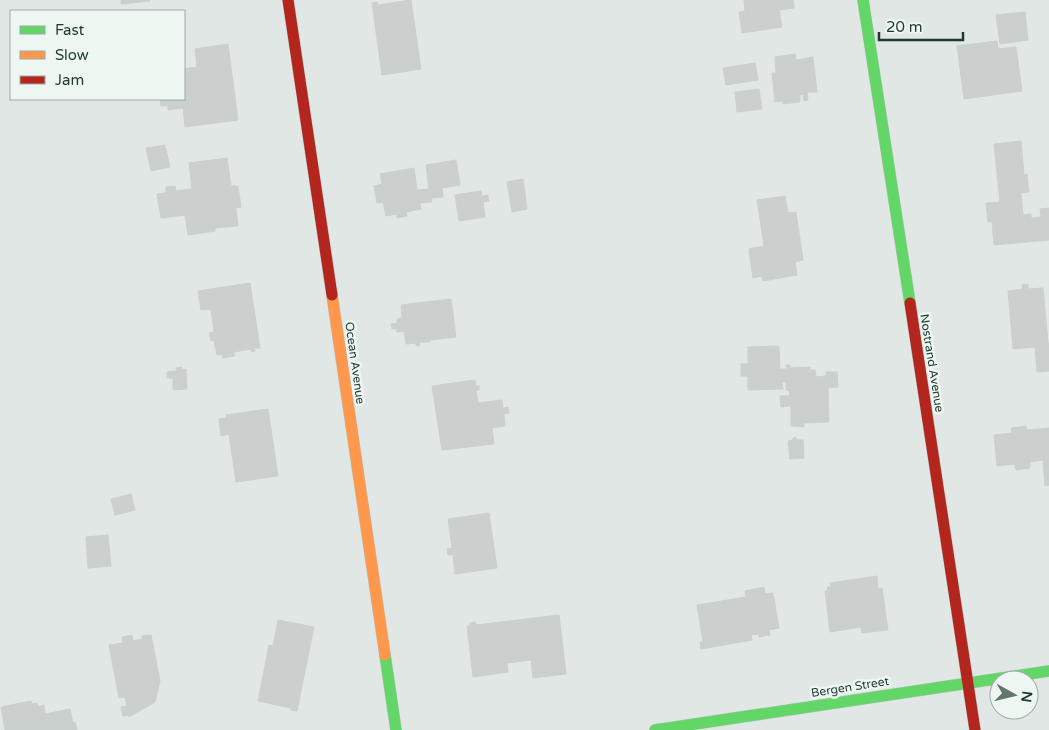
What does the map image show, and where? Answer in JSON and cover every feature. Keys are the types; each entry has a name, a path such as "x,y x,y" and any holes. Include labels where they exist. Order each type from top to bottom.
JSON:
{"street":[{"name":"Ocean Avenue","path":"288,0 396,730"},
{"name":"Nostrand Avenue","path":"863,0 975,730"},
{"name":"Bergen Street","path":"655,730 1049,671"}],"building":[{"path":"121,0 150,0 150,1 121,4"},
{"path":"411,0 421,69 382,75 372,3 377,2 378,5"},
{"path":"744,0 793,0 794,8 779,10 782,27 742,33 739,12 745,11"},
{"path":"1025,12 1028,40 1000,44 996,15"},
{"path":"997,41 998,49 1016,47 1022,91 964,99 957,46"},
{"path":"228,44 238,120 185,127 183,108 168,110 168,105 161,106 160,100 185,100 185,69 197,67 195,49"},
{"path":"795,54 796,60 813,57 817,92 807,92 808,100 804,101 803,94 800,95 800,102 783,104 783,101 775,102 772,73 776,73 775,57"},
{"path":"755,63 758,80 726,85 723,68"},
{"path":"759,89 762,109 737,112 735,92"},
{"path":"1021,141 1024,175 1027,174 1029,192 1021,193 1023,215 1031,214 1031,218 1041,217 1040,209 1049,208 1049,240 994,245 992,221 988,222 986,203 1000,202 994,144"},
{"path":"165,145 170,167 151,171 146,148"},
{"path":"227,158 231,186 238,186 241,207 236,208 238,226 215,228 215,231 188,235 185,215 161,218 157,194 166,193 166,187 175,186 176,191 192,189 189,163"},
{"path":"456,160 460,185 442,188 443,197 431,198 432,202 420,203 421,209 406,212 407,216 397,218 397,214 386,216 383,202 377,203 374,186 382,184 380,174 414,168 417,190 429,189 426,165"},
{"path":"523,179 527,209 512,212 507,182"},
{"path":"481,191 482,196 488,195 489,201 483,202 485,217 459,221 455,195"},
{"path":"785,196 788,213 796,212 803,260 795,262 797,275 763,281 762,276 753,278 749,249 764,246 757,200"},
{"path":"250,283 260,348 254,348 255,351 251,352 251,349 234,352 234,356 223,358 222,354 217,355 214,340 211,341 209,333 214,332 211,309 201,310 198,291"},
{"path":"1028,284 1028,289 1043,288 1049,343 1049,371 1037,372 1035,347 1013,349 1008,291 1023,289 1022,285"},
{"path":"451,299 456,337 419,342 420,345 416,346 416,343 406,344 404,331 397,332 397,329 392,329 391,324 397,323 397,319 402,318 401,305"},
{"path":"779,346 780,369 787,369 786,365 790,365 790,368 810,367 810,370 815,370 816,377 826,376 826,372 837,372 838,387 828,388 829,422 804,423 804,427 791,426 791,406 781,407 780,396 790,396 789,390 786,390 786,382 782,382 783,389 748,390 748,376 741,376 741,364 748,364 748,347"},
{"path":"182,367 182,370 186,369 187,389 173,390 173,378 167,378 167,372 177,371 176,368"},
{"path":"475,380 476,386 479,386 479,390 476,390 478,403 502,400 503,408 508,407 509,413 504,414 505,426 492,428 494,444 442,450 432,386"},
{"path":"268,409 278,476 236,482 229,434 221,436 219,419 227,418 226,415"},
{"path":"1026,426 1027,430 1049,428 1049,485 1045,486 1043,460 1030,462 1030,468 1016,470 1015,464 997,466 994,435 1012,433 1011,428"},
{"path":"796,437 797,440 803,440 804,458 790,459 788,441"},
{"path":"131,494 135,510 115,515 111,499"},
{"path":"489,513 497,568 455,574 453,555 448,555 447,549 452,548 448,519"},
{"path":"108,535 111,566 88,568 86,537"},
{"path":"877,576 878,589 882,588 888,630 862,633 861,627 830,632 825,591 828,591 827,587 831,587 830,583"},
{"path":"764,587 765,594 773,593 779,628 769,630 770,635 759,637 759,634 751,635 752,640 701,649 700,642 703,642 697,605 746,597 745,591"},
{"path":"559,615 566,674 533,678 531,660 507,663 508,672 473,677 467,626 470,626 470,623 475,622 476,625"},
{"path":"278,620 314,627 297,711 258,701 269,645 273,646"},
{"path":"132,635 133,641 142,639 142,636 151,635 160,681 155,702 129,717 129,715 123,716 121,707 127,706 125,697 119,698 109,645 123,643 122,637"},
{"path":"31,701 32,704 37,703 38,707 44,705 45,714 70,709 73,723 75,722 77,730 5,730 1,707"}],"traffic: fast":[{"path":"863,0 910,303"},
{"path":"385,655 396,730"},
{"path":"655,730 1049,671"}],"traffic: slow":[{"path":"332,295 385,655"}],"traffic: jam":[{"path":"288,0 332,295"},
{"path":"910,303 975,730"}]}
